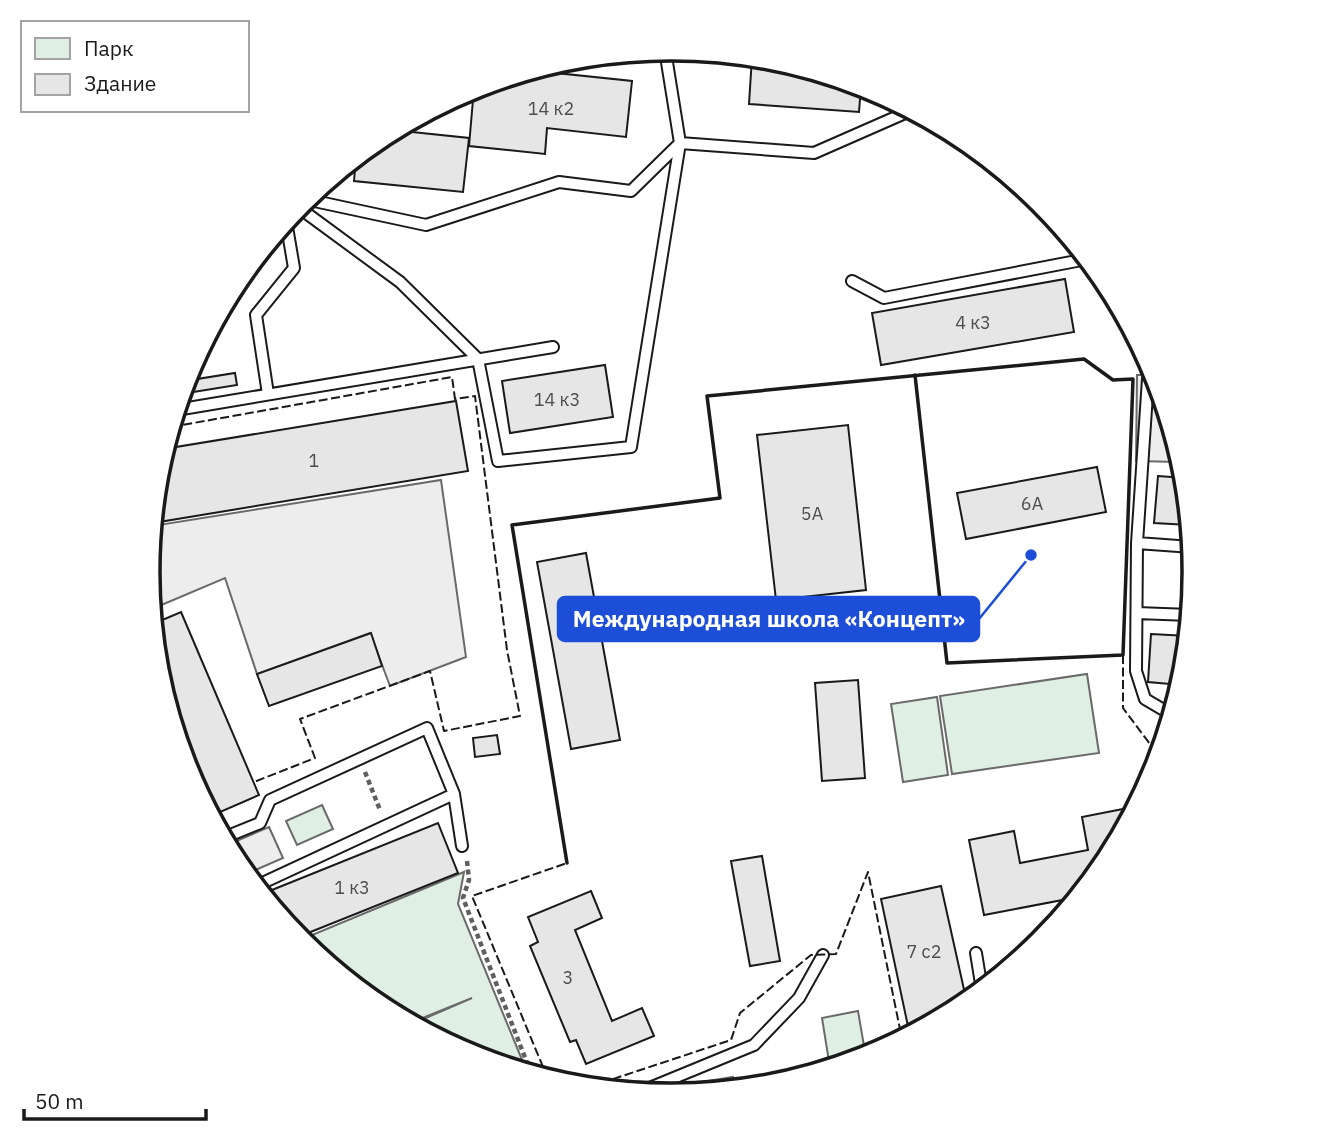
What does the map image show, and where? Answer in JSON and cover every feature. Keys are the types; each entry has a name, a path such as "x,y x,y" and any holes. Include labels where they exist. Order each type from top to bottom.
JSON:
{"lane":[{"path":"308,213 400,282 478,359 498,461 631,447 680,143 667,61"},
{"path":"318,203 426,225 559,182 631,191 680,143 814,153 900,115"},
{"path":"268,394 256,315 294,268 288,234"},
{"path":"852,281 884,298 1076,261"},
{"path":"187,408 553,347"},
{"path":"1147,388 1137,543 1136,671 1145,699 1163,709"},
{"path":"1137,543 1181,546"},
{"path":"1137,613 1180,615"},
{"path":"233,834 260,823 270,800 427,728 454,794 462,846"},
{"path":"266,883 454,794"},
{"path":"976,953 980,978"},
{"path":"662,1083 754,1045 799,998 823,955"}],"path":[{"path":"359,758 387,827"},
{"path":"462,846 469,866 463,898 527,1061"}],"green space":[{"path":"1087,674 1099,753 952,774 940,696"},
{"path":"937,697 948,775 903,782 891,704"},
{"path":"322,805 333,829 297,845 286,821"},
{"path":"464,872 458,904 522,1060 476,1044 424,1019 472,998 423,1018 360,977 312,935"},
{"path":"858,1011 864,1045 828,1058 822,1018"}],"shaded area":[{"path":"1137,375 1142,375 1155,408 1169,462 1136,461"},
{"path":"441,480 466,657 390,686 370,633 257,674 225,578 161,605 163,524"},
{"path":"269,827 283,858 256,870 237,841"}],"building":[{"path":"751,68 803,79 860,98 859,112 749,104"},
{"path":"561,73 632,81 626,137 547,128 545,154 469,146 473,101 476,100 507,88"},
{"path":"412,132 469,138 463,192 354,181 355,171"},
{"path":"1065,279 1074,332 881,365 872,313"},
{"path":"605,365 613,417 510,433 502,381"},
{"path":"235,373 237,385 193,392 198,379"},
{"path":"456,401 468,471 163,521 176,447"},
{"path":"848,425 866,590 776,600 757,435"},
{"path":"1097,467 1106,512 966,539 957,493"},
{"path":"1158,476 1173,477 1179,524 1154,523"},
{"path":"586,553 620,740 571,749 537,562"},
{"path":"181,612 259,795 221,812 187,736 170,672 163,620"},
{"path":"371,633 382,666 269,706 257,674"},
{"path":"1151,634 1177,635 1169,684 1148,682"},
{"path":"858,680 865,778 822,781 815,683"},
{"path":"497,735 500,754 475,757 473,738"},
{"path":"1123,809 1096,856 1062,900 984,915 969,840 1014,831 1020,863 1088,850 1082,817"},
{"path":"438,823 458,873 309,932 272,890"},
{"path":"762,856 780,961 750,966 731,861"},
{"path":"941,886 964,990 908,1024 881,899"},
{"path":"591,891 602,918 575,930 612,1021 642,1008 654,1036 586,1064 576,1040 570,1042 530,946 538,942 528,917"}],"fence":[{"path":"182,425 452,377 455,399 475,396 507,650 520,716 444,731 430,671 300,719 315,758 254,782"},
{"path":"1123,655 1123,708 1151,746"},
{"path":"543,1066 472,896 567,863"},
{"path":"613,1079 731,1040 740,1013 811,955 836,954 868,872 900,1028"}],"wall":[{"path":"567,863 512,525 720,498 707,396 1084,359 1113,380 1133,379 1123,655 947,663 915,375"}],"place":[{"name":"Международная школа «Концепт»","path":"1031,555"}]}
